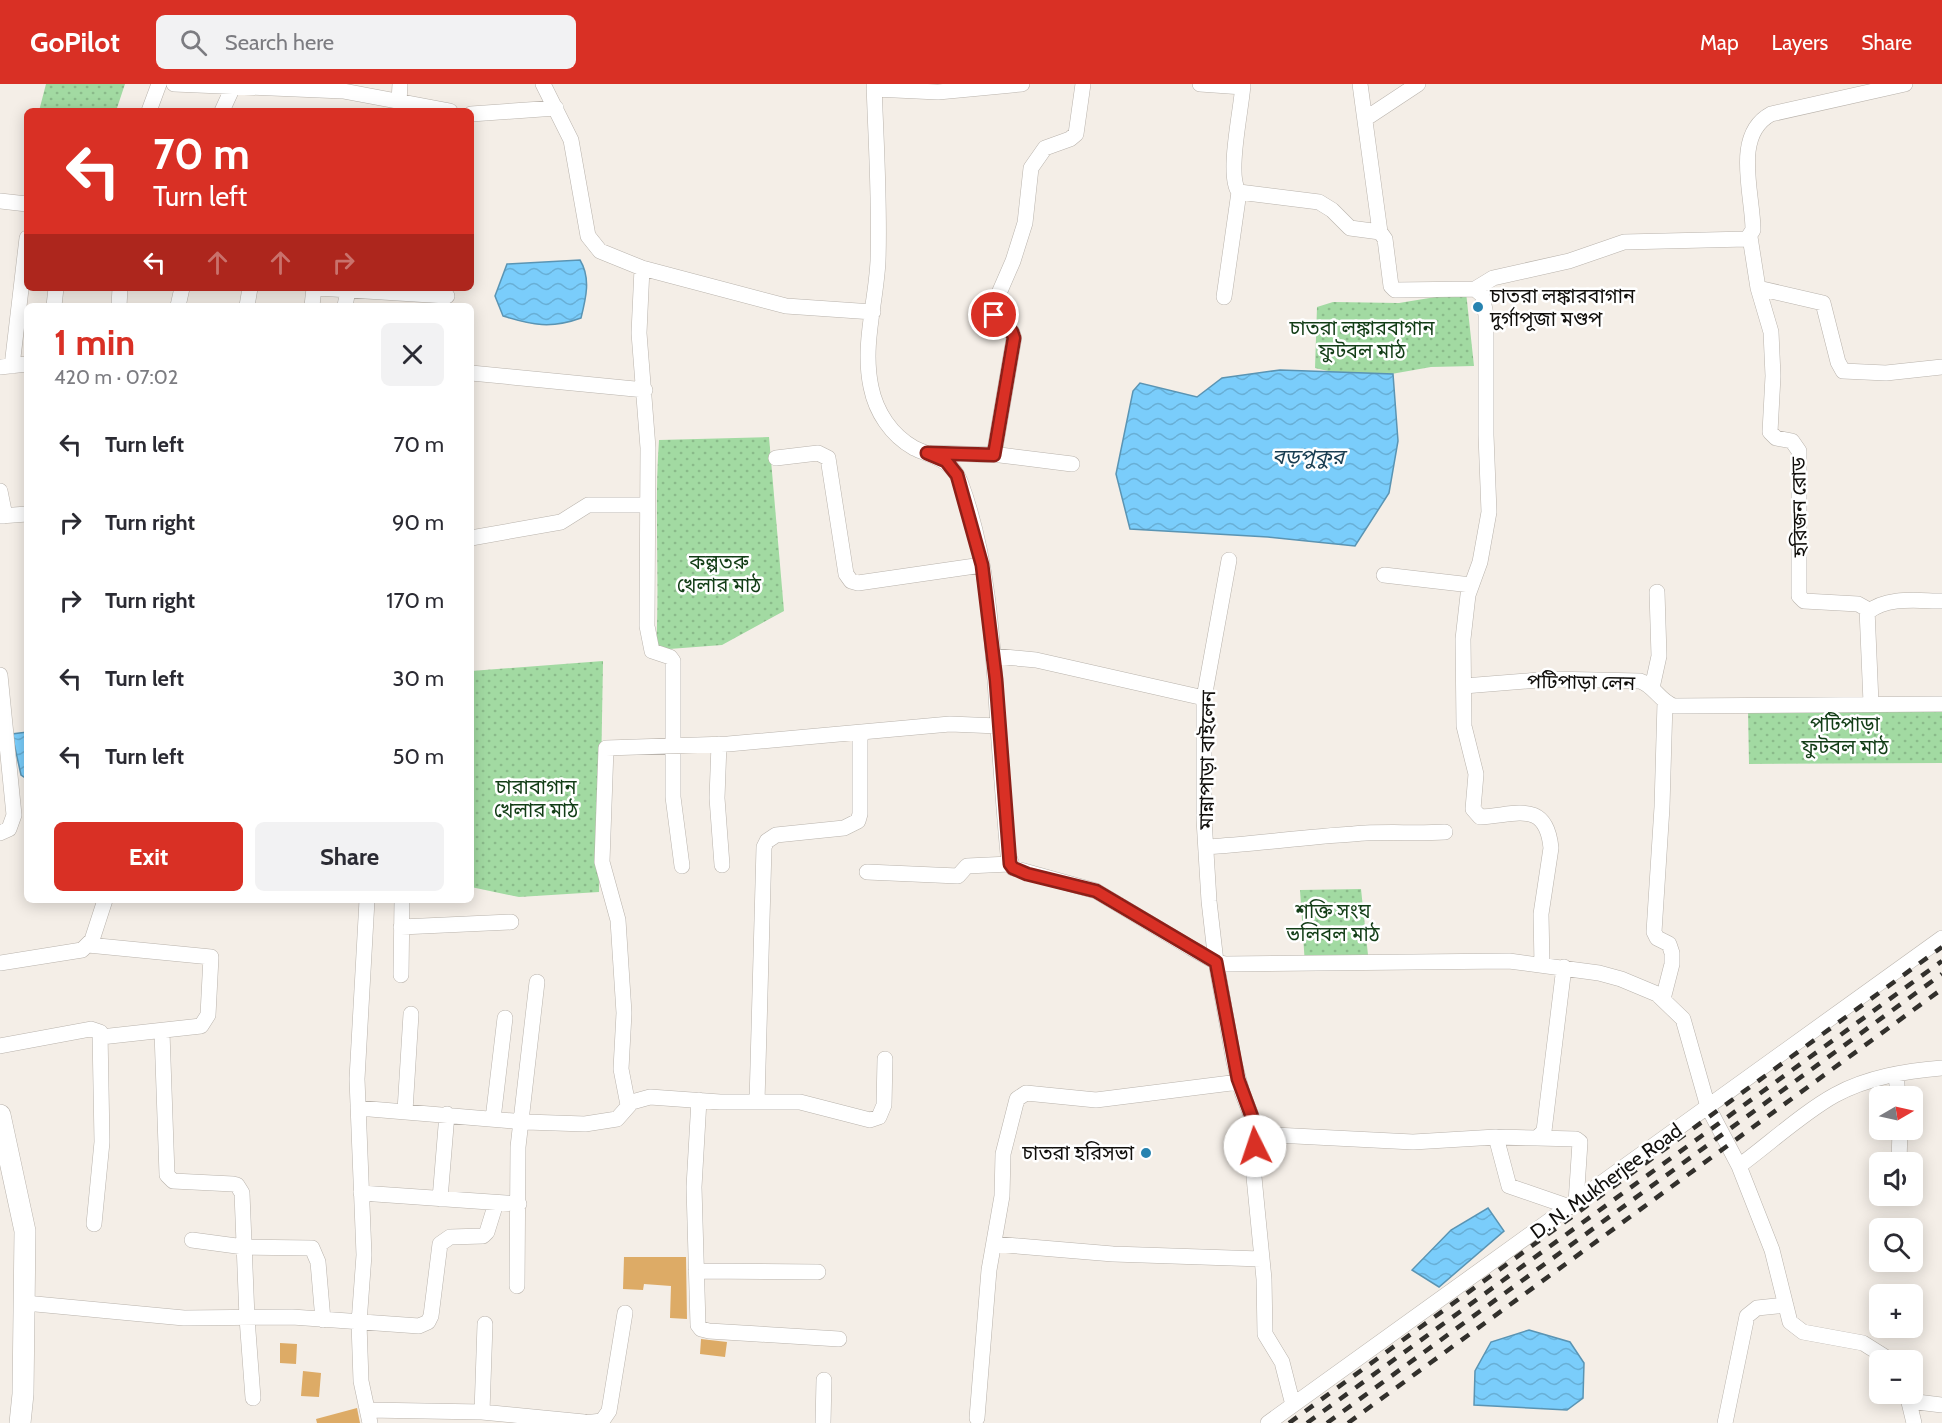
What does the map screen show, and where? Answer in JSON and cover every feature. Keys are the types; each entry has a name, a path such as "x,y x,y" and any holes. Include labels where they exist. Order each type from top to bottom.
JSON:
{"street":[{"path":"150,108 159,84"},
{"path":"174,84 233,87 334,87 433,108"},
{"path":"399,102 400,84"},
{"path":"543,84 571,141 591,242 600,251 642,268 786,306 873,312"},
{"path":"1022,84 938,92 874,86 879,206 873,312 867,352 876,407 898,437 946,461 957,475 982,565 994,656 1010,864 1013,868 1027,874 1096,891 1216,962 1255,966 1491,960 1564,967 1621,979 1663,999 1683,1019 1708,1107 1739,1166 1775,1259 1790,1322 1798,1330 1863,1343 1874,1350"},
{"path":"994,455 1014,338 1012,332 995,319 993,307 1020,241 1028,208 1031,168 1045,148 1070,140 1076,134 1083,84"},
{"path":"1200,84 1243,86 1234,167 1236,189 1239,192 1224,297"},
{"path":"1360,84 1380,232 1385,239 1392,288 1475,289 1493,278 1569,261 1624,242 1730,241 1750,237"},
{"path":"1365,120 1418,84"},
{"name":"হরিজন রোড","path":"1868,612 1862,605 1809,602 1799,596 1799,452 1792,441 1776,438 1770,432 1773,376 1771,332 1758,288 1750,237 1753,230 1749,175 1750,136 1755,126 1771,114 1905,84"},
{"path":"223,108 233,87"},
{"path":"474,114 556,108"},
{"path":"1239,192 1319,202 1332,210 1350,228 1380,232"},
{"path":"0,201 24,204"},
{"path":"13,366 24,265"},
{"path":"642,268 639,333 645,390 646,592 649,643 652,651 670,657 673,661 674,819 682,866"},
{"path":"1758,288 1823,303 1838,362 1843,371 1886,373 1942,367"},
{"path":"1475,289 1482,295 1486,315 1486,435 1489,512 1480,562 1465,609 1464,726 1476,774 1473,804 1475,815 1528,812 1542,821 1550,837 1551,848 1540,925 1542,965"},
{"path":"351,291 379,299 447,297"},
{"path":"474,373 645,390"},
{"path":"776,458 818,453 828,458 846,574 851,581 858,583 982,565"},
{"path":"927,453 994,455 1071,464"},
{"path":"0,491 2,516 24,514"},
{"path":"474,537 561,522 588,505 647,505"},
{"name":"মান্নাপাড়া বাইলেন","path":"1229,560 1204,698 1206,847 1216,962 1239,1082 1257,1134"},
{"path":"1384,575 1471,585"},
{"path":"1652,688 1659,656 1657,592"},
{"path":"1871,703 1868,612 1877,604 1887,602 1942,601"},
{"path":"994,656 1036,660 1204,698"},
{"path":"0,675 14,816 9,829 0,833"},
{"name":"পটিপাড়া লেন","path":"1464,686 1551,679 1640,681 1652,688 1665,702"},
{"path":"1663,999 1672,964 1672,948 1657,938 1654,932 1662,807 1665,702 1674,706 1942,704"},
{"path":"628,1105 621,1070 624,1013 618,920 602,862 604,750 611,746 674,747 950,724 998,726"},
{"path":"757,1102 764,847 767,841 776,835 844,828 858,821 861,814 860,733"},
{"path":"719,744 717,798 722,865"},
{"path":"1206,847 1281,843 1357,833 1402,835 1445,832"},
{"path":"867,872 958,876 967,866 1010,864"},
{"path":"88,945 104,903"},
{"path":"367,903 358,1108 364,1255 359,1323 361,1381 369,1417 482,1412 584,1423 602,1421 609,1411 625,1313"},
{"path":"401,975 402,903"},
{"path":"401,927 511,922"},
{"name":"D. N. Mukherjee Road","path":"1268,1423 1942,938"},
{"path":"0,963 75,953 88,945 211,957 208,1015 205,1021 195,1028 101,1037"},
{"path":"1536,1138 1544,1131 1564,967"},
{"path":"518,1286 520,1122 537,982"},
{"path":"405,1111 411,1014"},
{"path":"493,1119 505,1018"},
{"path":"0,1046 91,1029 98,1030 101,1037 102,1142 94,1224"},
{"path":"162,1032 167,1175 173,1181 237,1185 242,1193 253,1398"},
{"path":"358,1108 520,1122 575,1124 617,1119 628,1105 650,1097 800,1102 867,1120 875,1119 885,1105 885,1059"},
{"path":"1739,1166 1834,1095 1866,1081 1896,1074 1942,1068"},
{"path":"1896,1074 1897,1086"},
{"path":"977,1418 987,1321 988,1282 1002,1196 1005,1139 1017,1099 1022,1094 1103,1100 1239,1082"},
{"path":"699,1100 694,1187 696,1320 701,1329 839,1339"},
{"path":"440,1199 447,1114"},
{"path":"0,1115 23,1213 26,1248 20,1423"},
{"path":"1293,1405 1282,1362 1265,1334 1253,1166 1257,1134 1413,1142 1496,1137 1576,1138 1580,1142 1573,1205 1509,1186 1496,1137"},
{"path":"361,1193 519,1204"},
{"path":"25,1303 184,1318 323,1320 419,1326 428,1322 440,1244 450,1237 483,1236 496,1203"},
{"path":"192,1240 244,1247 307,1246 315,1250 323,1320"},
{"path":"994,1244 1113,1254 1261,1259"},
{"path":"696,1271 818,1272"},
{"path":"1725,1423 1747,1316 1757,1308 1786,1305"},
{"path":"482,1412 485,1324"},
{"path":"823,1423 824,1380"},
{"path":"1923,1401 1942,1405"},
{"path":"1910,1404 1914,1423"}],"green space":[{"path":"46,84 125,84 117,108 40,108"},
{"name":"চাতরা লঙ্কারবাগান ফুটবল মাঠ","path":"1466,292 1474,366 1431,367 1363,379 1315,368 1317,307 1333,302 1399,303"},
{"name":"কল্পতরু খেলার মাঠ","path":"769,437 784,611 722,645 656,650 659,440"},
{"name":"চারাবাগান খেলার মাঠ","path":"603,661 599,892 519,897 474,888 474,671"},
{"name":"পটিপাড়া ফুটবল মাঠ","path":"1942,708 1942,763 1749,764 1748,709"},
{"name":"শক্তি সংঘ ভলিবল মাঠ","path":"1361,889 1368,955 1305,965 1300,890"}],"water":[{"path":"580,260 586,274 586,296 581,318 551,325 523,322 503,316 495,296 507,264"},
{"name":"বড়পুকুর","path":"1280,370 1393,374 1398,441 1389,493 1355,546 1268,537 1130,529 1116,474 1133,391 1140,383 1197,397 1222,378"},
{"path":"24,732 24,777 21,775 12,734"},
{"path":"1488,1208 1504,1231 1439,1287 1412,1270 1451,1230"},
{"path":"1529,1330 1570,1342 1584,1363 1583,1398 1567,1410 1474,1405 1475,1371 1491,1342"}],"building":[{"path":"624,1257 686,1257 687,1319 670,1318 671,1286 644,1284 643,1290 623,1289"},
{"path":"701,1339 727,1342 725,1357 700,1354"},
{"path":"280,1343 297,1344 296,1364 280,1363"},
{"path":"303,1371 321,1373 319,1397 301,1396"},
{"path":"357,1408 360,1423 317,1423 316,1419"}],"railway":[{"path":"1289,1423 1942,947"},
{"path":"1307,1423 1942,961"},
{"path":"1327,1423 1942,974"},
{"path":"1348,1423 1942,989"}],"place":[{"name":"চাতরা লঙ্কারবাগান দুর্গাপূজা মণ্ডপ","path":"1478,307"},
{"name":"চাতরা হরিসভা","path":"1146,1153"}],"route":[{"path":"994,315 995,319 1014,334 1014,338 994,455 927,453 946,461 957,475 982,565 996,680 1010,864 1013,868 1027,874 1101,893 1216,962 1238,1079 1256,1128 1255,1146"}]}
